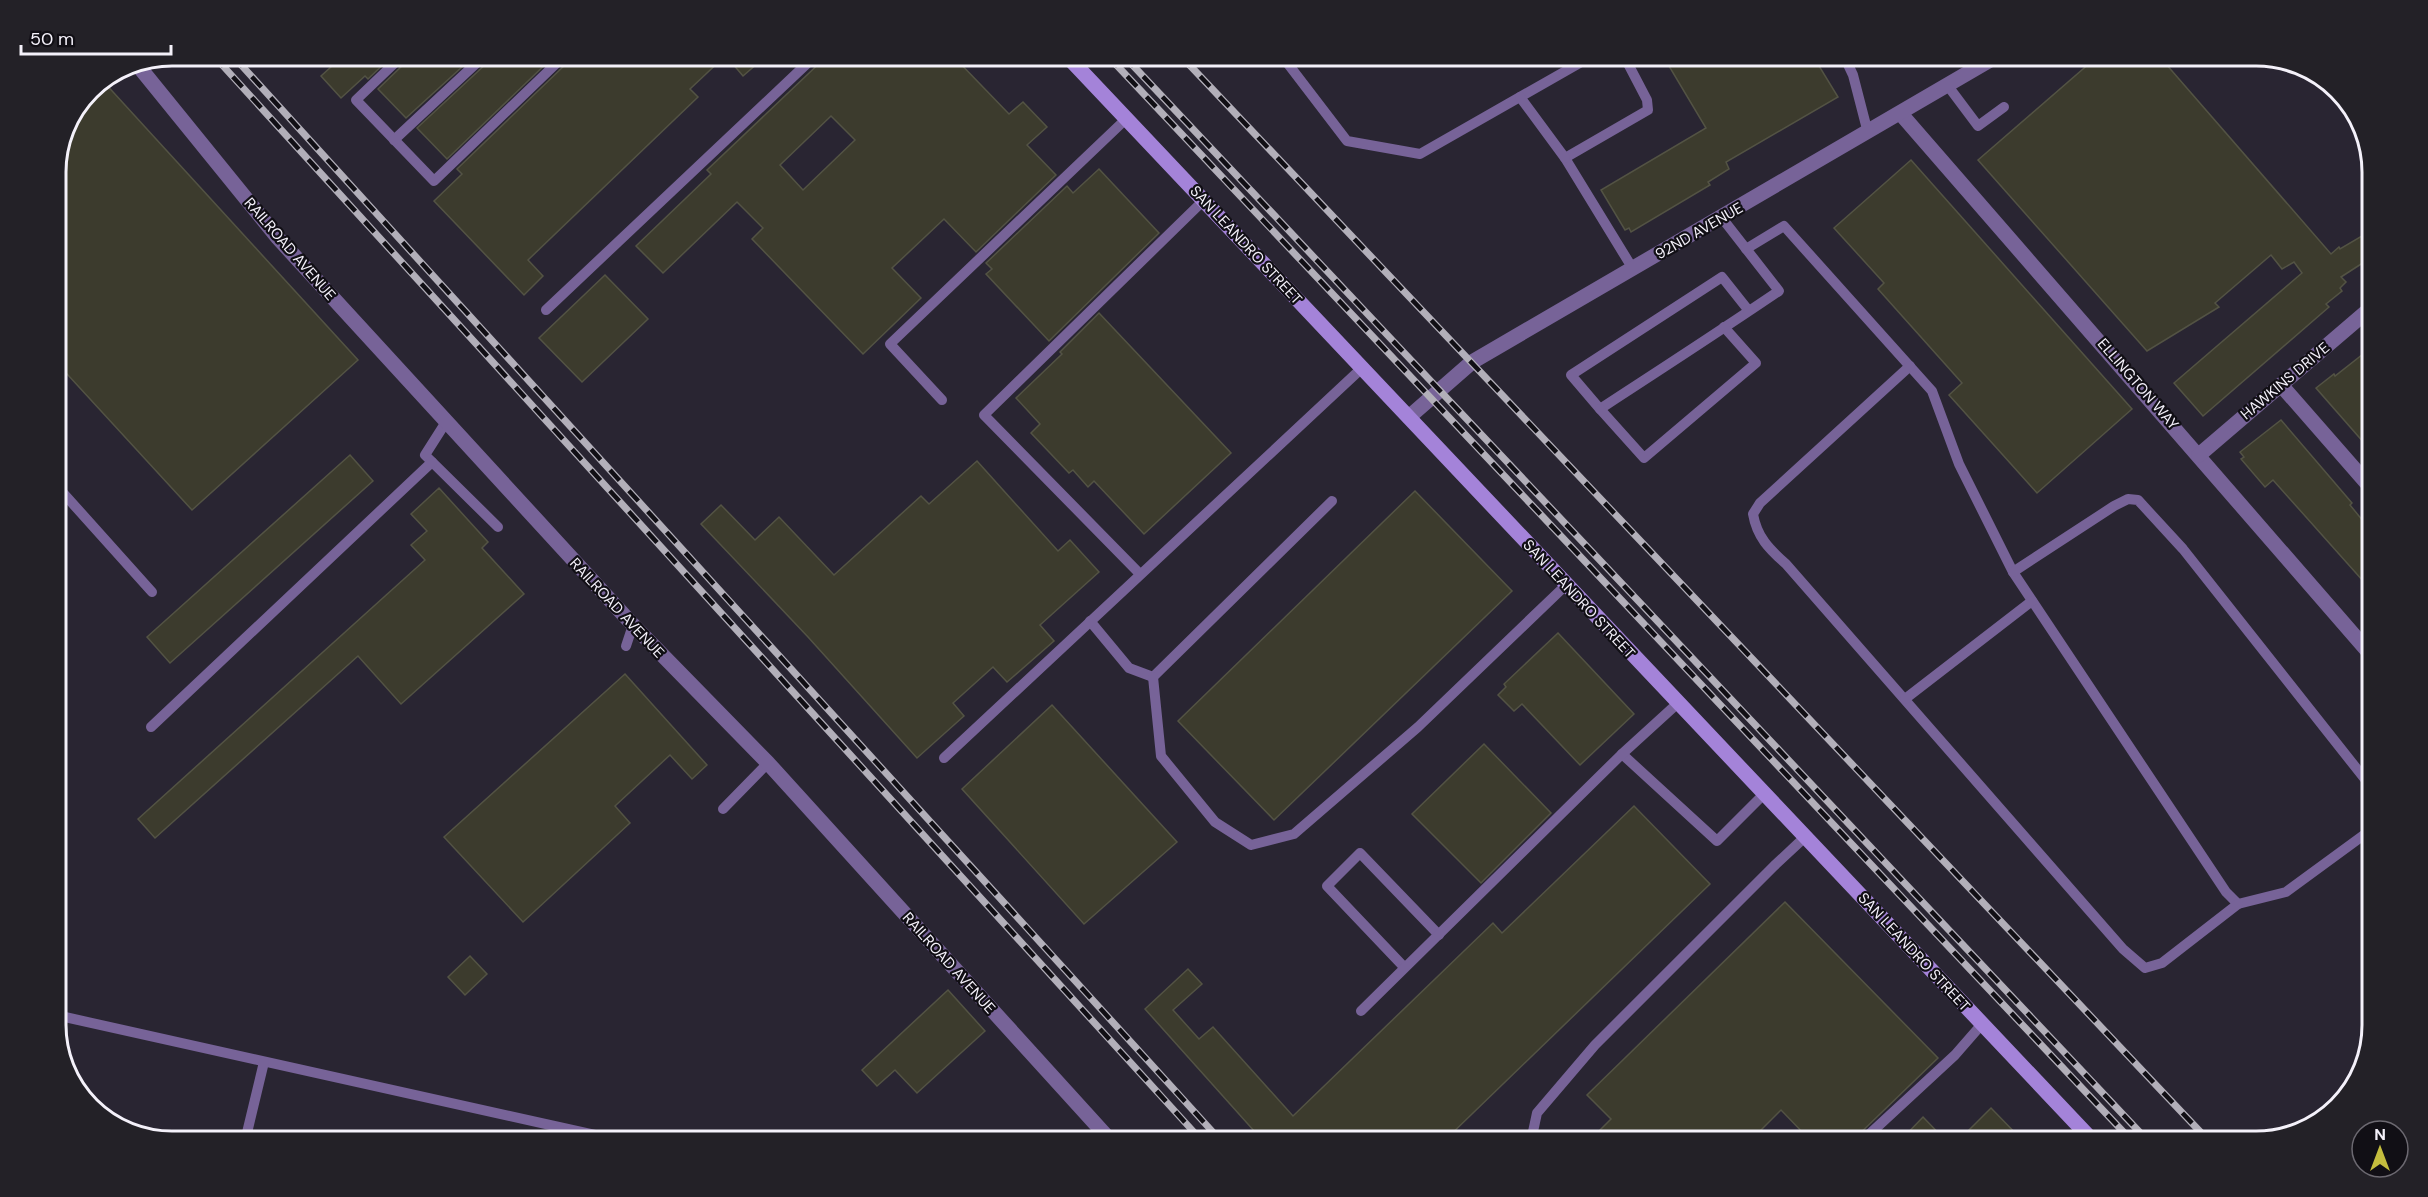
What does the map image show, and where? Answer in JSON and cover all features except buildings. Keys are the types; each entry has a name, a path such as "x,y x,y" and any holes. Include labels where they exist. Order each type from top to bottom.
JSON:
{"main road":[{"name":"SAN LEANDRO STREET","path":"1077,66 2083,1131"}],"street":[{"name":"92ND AVENUE","path":"1408,417 1472,362 1981,66"},
{"name":"RAILROAD AVENUE","path":"142,71 278,238 633,626 768,763 1101,1131"},
{"name":"ELLINGTON WAY","path":"1901,114 2362,644"},
{"name":"HAWKINS DRIVE","path":"2199,455 2362,316"},
{"path":"2281,385 2362,478"}],"lane":[{"path":"392,66 356,100 434,181 554,66"},
{"path":"394,140 473,66"},
{"path":"546,310 804,66"},
{"path":"1290,66 1347,141 1420,154 1574,66"},
{"path":"1564,158 1648,110 1647,100 1629,66"},
{"path":"1849,66 1868,133"},
{"path":"1948,86 1978,126 2004,107"},
{"path":"1520,97 1564,158 1633,269"},
{"path":"942,400 890,344 1126,118"},
{"path":"1140,574 984,415 1204,200"},
{"path":"1600,409 1779,291 1722,218"},
{"path":"1746,249 1784,226 1932,391 1959,464 2013,572 2226,892 2238,904"},
{"path":"1724,327 1756,363 1644,458 1571,375 1722,277 1749,311"},
{"path":"1910,366 1760,503 1753,514 1755,525 1764,544 1786,564 2122,949 2145,968 2162,963 2238,904 2286,892 2362,837"},
{"path":"944,758 1362,368"},
{"path":"446,422 425,455 498,527"},
{"path":"151,727 432,462"},
{"path":"66,496 152,592"},
{"path":"2013,572 2114,506 2128,499 2138,500 2183,549 2362,775"},
{"path":"1152,677 1332,501"},
{"path":"1152,677 1161,756 1215,822 1251,845 1294,834 1418,728 1566,585"},
{"path":"1905,699 2032,601"},
{"path":"1090,621 1129,668 1152,677"},
{"path":"626,646 633,626"},
{"path":"1361,1011 1622,754 1678,703"},
{"path":"1622,754 1717,842 1764,794"},
{"path":"723,809 768,763"},
{"path":"1533,1131 1537,1113 1595,1045 1805,837"},
{"path":"1404,967 1327,886 1360,853 1439,935"},
{"path":"66,1017 573,1131"},
{"path":"1874,1131 1955,1055 1982,1024"},
{"path":"248,1131 264,1062"}],"railway":[{"path":"223,66 1193,1131"},
{"path":"242,66 1212,1131"},
{"path":"1117,66 2123,1131"},
{"path":"1133,66 2139,1131"},
{"path":"1190,66 2200,1131"}]}
